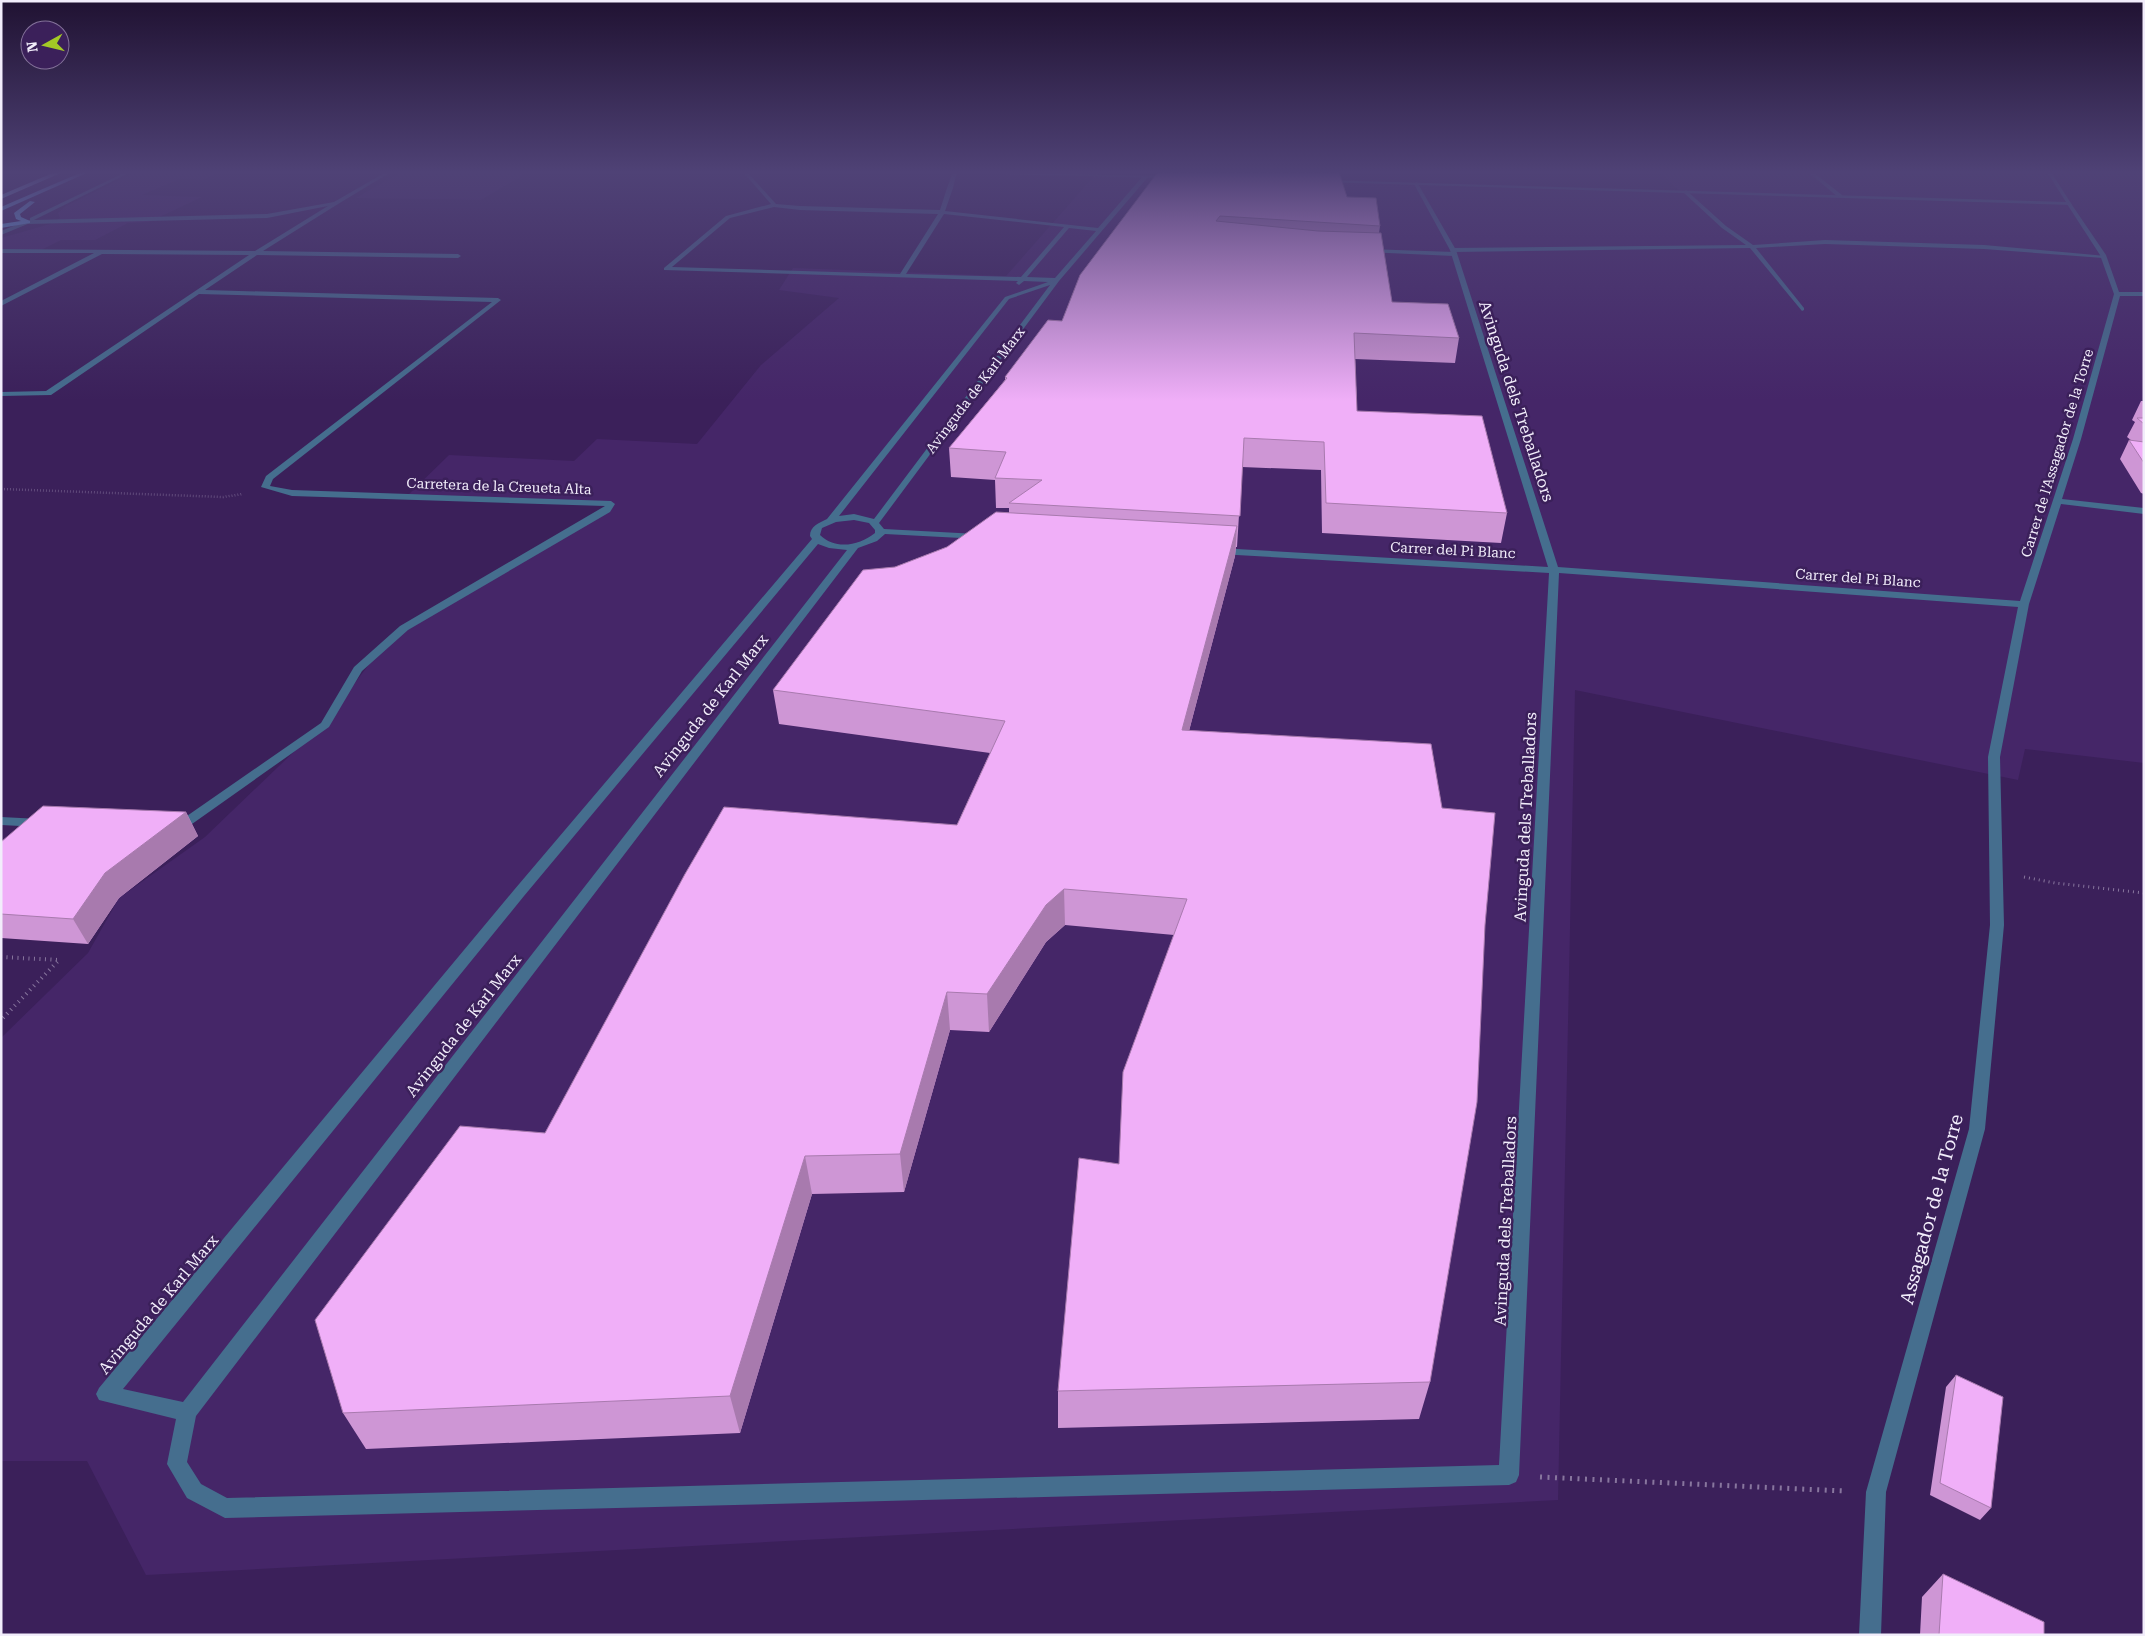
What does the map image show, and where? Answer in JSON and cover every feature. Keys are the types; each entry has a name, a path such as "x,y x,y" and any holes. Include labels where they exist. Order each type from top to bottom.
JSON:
{"street":[{"path":"1,394 48,394 263,248"},
{"path":"691,248 666,269 1057,280"},
{"path":"902,275 919,248"},
{"name":"Avinguda de Karl Marx","path":"855,546 187,1412 106,1394 519,893 817,539 815,531 819,526 830,521 1022,279 1049,248"},
{"name":"Avinguda de Karl Marx","path":"878,527 1057,280 1085,248"},
{"name":"Avinguda dels Treballadors","path":"1451,248 1554,570 1509,1475"},
{"path":"1365,251 1453,252 1702,248"},
{"path":"1753,248 1802,308"},
{"path":"1991,248 2103,256"},
{"path":"2098,248 2103,256 2117,294 2144,294"},
{"path":"1,251 458,256"},
{"path":"1,304 102,252"},
{"name":"Avinguda de Karl Marx","path":"1007,298 1057,280"},
{"path":"197,292 498,300 269,478 265,487 276,490"},
{"name":"Carrer de l'Assagador de la Torre","path":"1994,757 2024,604 2101,359 2117,294"},
{"name":"Carretera de la Creueta Alta","path":"165,829 188,821 325,725 358,669 404,628 607,510 611,504 276,490"},
{"path":"2057,501 2144,511"},
{"path":"830,521 854,517 878,527 989,538"},
{"path":"817,539 825,544 855,546 875,538 878,527"},
{"name":"Carrer del Pi Blanc","path":"1207,550 1554,570 2024,604"},
{"name":"Assagador de la Torre","path":"1870,1635 1876,1492 1978,1128 1997,926 1994,757"},
{"path":"1,821 48,823"},
{"path":"187,1412 177,1464 194,1491 225,1508 1509,1475"}],"path":[{"path":"1,489 223,496 276,490"},
{"path":"1997,871 2055,883 2144,893"},
{"path":"1,957 59,960 1,1020"},
{"path":"1509,1475 1876,1492"}],"shaded area":[{"path":"1,248 44,248 41,250"},
{"path":"1030,248 2144,248 2144,763 2025,749 2018,780 1575,690 1558,1500 146,1575 87,1461 1,1461 1,1038 88,953 119,898 205,837 326,721 383,646 481,582 608,506 406,497 449,455 574,461 597,439 697,444 761,365 839,298 779,290 793,268 1006,276"}],"building":[{"path":"1100,248 1383,248 1392,302 1448,304 1459,338 1354,333 1357,411 1482,416 1507,513 1326,503 1324,442 1244,438 1240,516 1009,503 1042,480 995,478 1006,452 949,448 1007,378 1005,377 1048,320 1062,321 1080,275"},
{"path":"2137,418 2144,418 2144,424"},
{"path":"2129,440 2144,442 2144,463"},
{"path":"996,512 1237,526 1182,730 1431,744 1442,808 1495,813 1485,925 1477,1102 1430,1382 1058,1391 1079,1158 1119,1164 1123,1072 1187,899 1064,889 1046,905 987,994 947,992 900,1154 805,1156 730,1396 343,1413 315,1320 460,1126 545,1133 685,874 724,807 957,825 1005,721 773,690 863,570 895,567 947,547"},
{"path":"43,806 186,812 105,873 73,919 1,914 1,842"},
{"path":"1956,1375 2003,1397 1991,1508 1940,1483"},
{"path":"1943,1574 2044,1622 2044,1635 1939,1635"}]}
